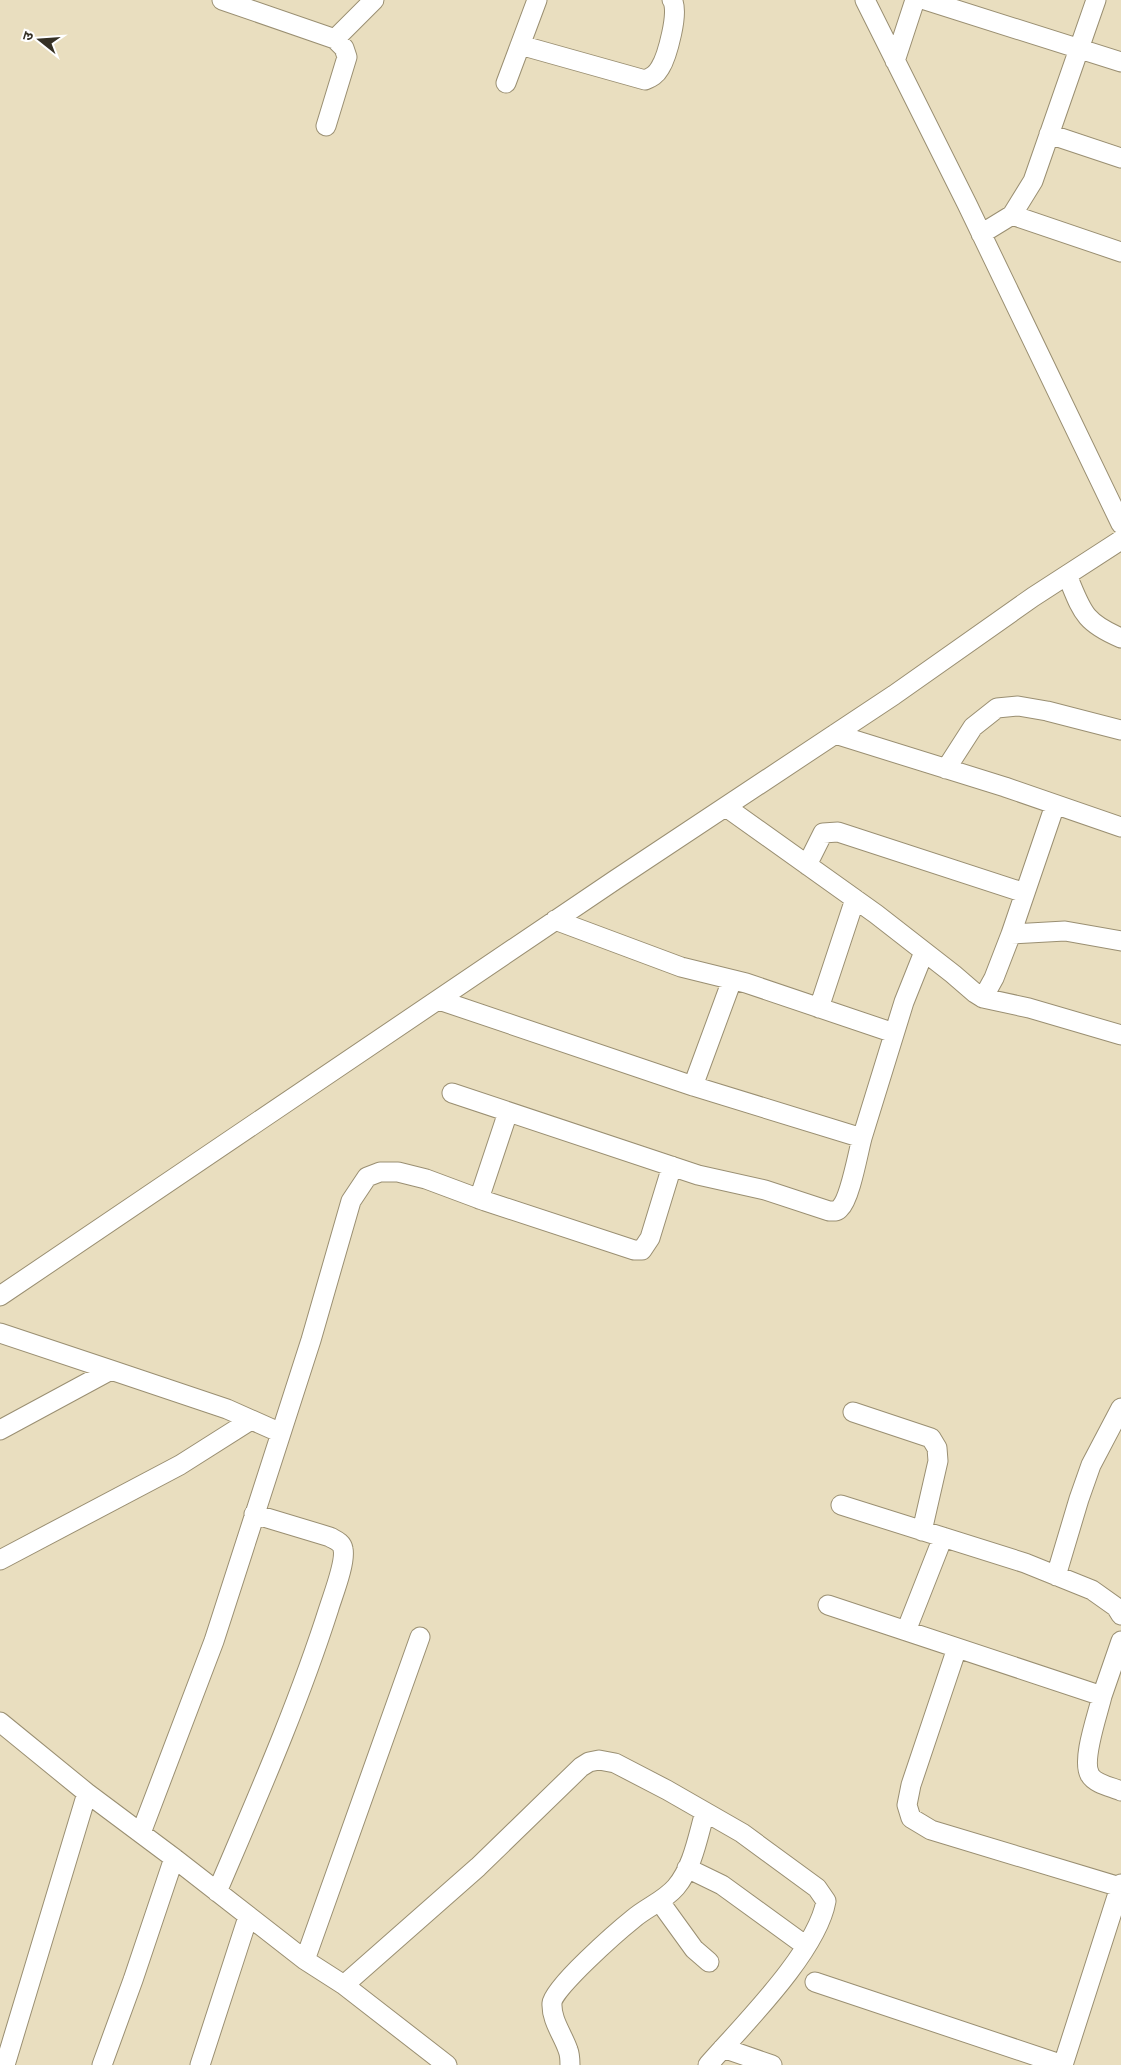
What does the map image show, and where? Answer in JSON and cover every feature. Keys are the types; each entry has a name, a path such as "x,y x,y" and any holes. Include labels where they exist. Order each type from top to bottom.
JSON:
{"street":[{"path":"222,0 335,39 344,48 346,57 326,126"},
{"path":"335,39 374,0"},
{"path":"506,83 536,0"},
{"path":"520,45 645,80 654,76 661,67 675,18 675,3 672,0"},
{"path":"865,0 981,234 1121,524"},
{"path":"895,61 915,0"},
{"path":"925,0 1121,62"},
{"path":"981,234 1012,215 1033,181 1096,0"},
{"path":"1049,134 1121,158"},
{"path":"1012,215 1121,252"},
{"path":"0,1296 1121,540"},
{"path":"1067,575 1083,614 1101,630 1121,638"},
{"path":"946,769 973,727 997,708 1018,706 1047,711 1121,730"},
{"path":"835,734 1121,827"},
{"path":"983,998 1011,934 1055,805"},
{"path":"726,807 856,900 983,998 1120,1029"},
{"path":"807,865 823,833 838,832 1025,893"},
{"path":"820,1008 856,900"},
{"path":"555,920 681,967 732,980 894,1034"},
{"path":"1011,934 1065,931 1121,941"},
{"path":"452,1093 698,1175 765,1190 829,1211 837,1211 842,1207 848,1193 862,1138 894,1034 924,952"},
{"path":"693,1086 732,980"},
{"path":"438,1000 693,1086 862,1138"},
{"path":"479,1199 508,1112"},
{"path":"141,1833 214,1641 311,1340 352,1201 367,1177 380,1172 398,1172 426,1179 579,1233 634,1250 642,1250 650,1238 672,1166"},
{"path":"0,1333 219,1406 281,1433"},
{"path":"0,1430 111,1370"},
{"path":"1056,1576 1091,1465 1121,1408"},
{"path":"853,1412 931,1438 937,1448 938,1461 922,1530"},
{"path":"0,1560 180,1465 251,1420"},
{"path":"841,1505 1025,1563 1092,1590 1116,1607 1121,1615"},
{"path":"217,1892 280,1743 317,1646 339,1578 344,1550 341,1543 330,1538 254,1514"},
{"path":"906,1631 943,1537"},
{"path":"828,1605 1102,1696"},
{"path":"305,1960 420,1638"},
{"path":"1121,1641 1102,1696 1088,1754 1087,1766 1090,1776 1100,1783 1121,1790"},
{"path":"815,1982 1063,2065 1121,1885 931,1830 911,1818 908,1805 911,1785 957,1648"},
{"path":"0,1722 87,1793 174,1858 248,1917 305,1960 344,1985 448,2065"},
{"path":"344,1985 478,1867 581,1767 589,1762 599,1760 615,1763 742,1834 817,1888 826,1902 824,1916 815,1934 781,1981 708,2065"},
{"path":"5,2065 87,1793"},
{"path":"570,2065 569,2051 555,2021 552,2003 555,1993 580,1967 634,1918 660,1902 676,1886 687,1868 705,1812"},
{"path":"102,2065 174,1858"},
{"path":"687,1868 722,1885 806,1946"},
{"path":"660,1902 694,1948 709,1962"},
{"path":"200,2065 248,1917"},
{"path":"723,2048 772,2065"}]}
